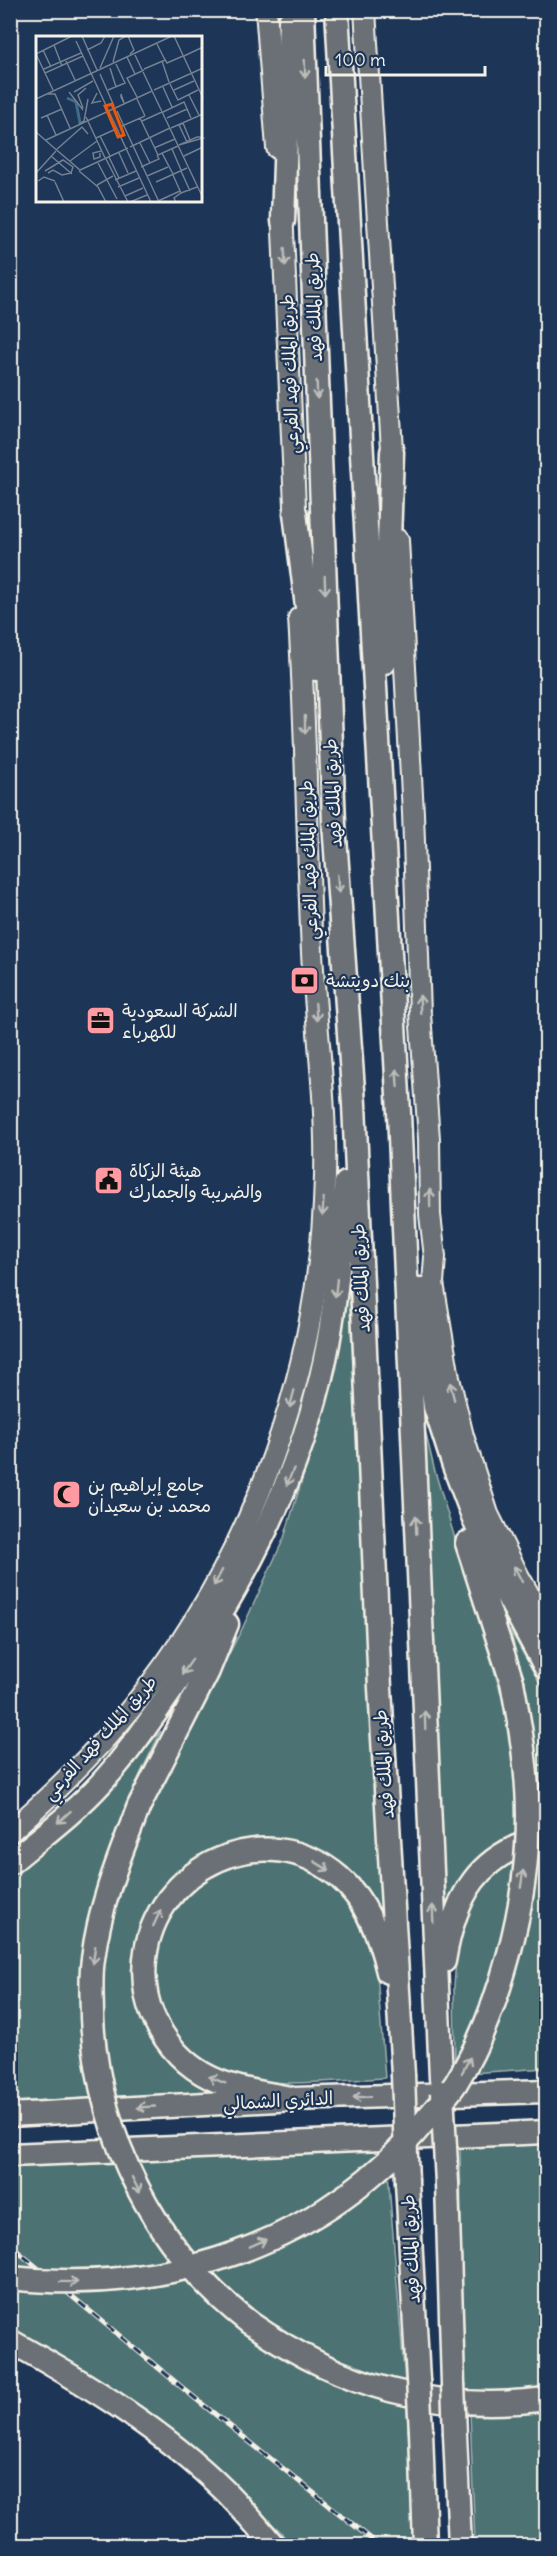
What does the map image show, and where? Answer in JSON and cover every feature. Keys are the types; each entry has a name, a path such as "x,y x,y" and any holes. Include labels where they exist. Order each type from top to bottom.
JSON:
{"highway":[{"path":"283,221 290,10"},
{"name":"طريق الملك فهد","path":"303,10 334,823 354,1104 380,1688 403,2067 426,2546"},
{"name":"طريق الملك فهد","path":"337,10 380,810 399,1113 437,2007 447,2183 460,2546"},
{"path":"380,810 392,452"},
{"path":"295,513 334,823"},
{"path":"354,1104 334,1300 325,1360 292,1471 208,1671 139,1806 113,1872 99,1923 92,1961 93,2041 108,2120 127,2167 162,2230 195,2273 227,2306 275,2340 327,2369 413,2397 454,2403 509,2405 546,2400"},
{"path":"10,2278 90,2282 145,2276 201,2266 286,2231 327,2208 380,2170 416,2132 455,2085 488,2019 505,1968 516,1918 528,1815 520,1728 512,1682 455,1504 435,1407 399,1113"},
{"path":"435,1407 493,1569 546,1668"},
{"path":"10,1863 101,1783 136,1742 194,1657 261,1543"},
{"path":"437,2007 455,1911 474,1879 501,1855 522,1843 546,1837"},
{"path":"294,2099 227,2084 193,2067 178,2055 166,2040 149,2008 145,1988 146,1945 159,1913 169,1896 195,1872 230,1855 252,1851 275,1851 299,1855 327,1868 349,1887 369,1916 379,1941 387,1970 403,2067"},
{"name":"الدائري الشمالي","path":"10,2115 294,2099 546,2091"},
{"path":"10,2155 546,2132"},
{"path":"10,2341 67,2372 171,2444 224,2490 274,2546"}],"main road":[{"name":"طريق الملك فهد الفرعي","path":"10,1832 57,1790 134,1706 202,1607 244,1529 269,1468 292,1401 308,1333 319,1265 325,1177 323,1086 309,897 305,708 298,615 283,221 266,10"},
{"path":"365,10 413,813 420,1013 429,1139 430,1215 435,1257 433,1283 449,1378 488,1514 546,1625"}],"green space":[{"path":"348,1274 383,1883 382,1914 355,1877 290,1841 245,1839 211,1849 188,1864 158,1891 140,1928 131,1971 141,2016 167,2056 210,2089 205,2092 11,2102 11,1876 98,1800 161,1731 125,1806 145,1816 242,1629 284,1538 337,1367"},
{"path":"414,1384 434,1468 504,1704 529,1702 510,1630 546,1694 546,1829 501,1840 467,1869 441,1913"},
{"path":"546,1847 546,2068 455,2074 454,1986 458,1934 473,1896 502,1865"},
{"path":"280,1860 319,1875 345,1900 366,1930 376,1960 385,2078 286,2083 247,2080 230,2076 189,2052 167,2026 159,2006 155,1984 155,1963 158,1942 165,1922 176,1904 191,1888 217,1871 244,1864"},
{"path":"546,2141 546,2387 463,2393 460,2145"},
{"path":"386,2147 405,2383 341,2361 310,2346 280,2329 225,2287 180,2236 157,2199 139,2160"},
{"path":"114,2161 121,2180 156,2240 247,2331 349,2386 407,2407 414,2545 290,2545 280,2531 163,2426 11,2334 10,2168"},
{"path":"546,2409 546,2545 475,2545 470,2413"}],"railway":[{"path":"10,2245 196,2399 380,2546"}],"place":[{"name":"بنك دويتشة","path":"305,981"},
{"name":"الشركة السعودية للكهرباء","path":"101,1021"},
{"name":"هيئة الزكاة والضريبة والجمارك","path":"108,1181"},
{"name":"جامع إبراهيم بن محمد بن سعيدان","path":"67,1495"}]}
